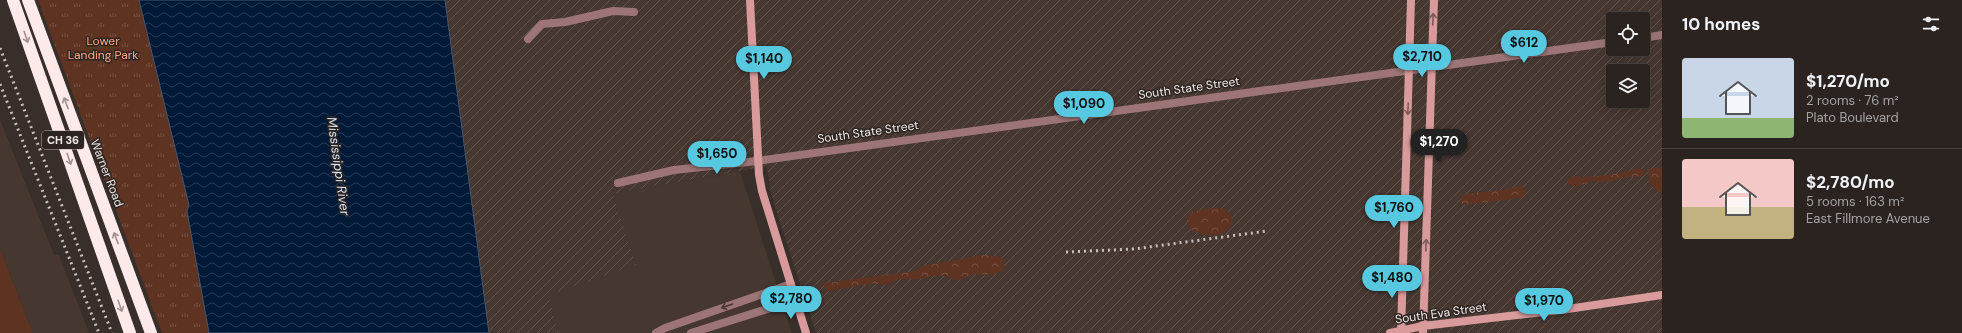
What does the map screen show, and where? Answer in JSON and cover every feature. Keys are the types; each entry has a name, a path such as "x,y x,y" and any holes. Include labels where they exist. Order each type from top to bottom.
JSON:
{"highway":[{"name":"CH 36","path":"13,0 130,333"},
{"name":"Warner Road","path":"28,0 151,333"}],"main road":[{"path":"750,0 757,160 762,191 806,333"},
{"path":"1401,332 1411,0"},
{"path":"1423,330 1434,0"},
{"name":"South Eva Street","path":"1390,333 1423,330 1662,296"}],"street":[{"path":"528,39 542,24 565,22 613,11 634,12"},
{"path":"1650,37 1662,35"},
{"name":"South State Street","path":"618,183 674,170 757,160 1606,43"},
{"path":"656,333 665,328 791,284"},
{"path":"691,333 796,300"}],"shaded area":[{"path":"445,0 1662,0 1662,333 816,333 771,194 767,166 613,194 636,265 548,295 559,333 489,333"},
{"path":"0,120 54,255 59,255 89,333 33,333 0,249"},
{"path":"740,171 792,333 559,333 547,295 636,265 613,194"}],"green space":[{"name":"Lower Landing Park","path":"38,0 139,0 189,205 187,211 209,333 162,333"},
{"path":"1662,167 1661,193 1657,191 1650,183 1649,169"},
{"path":"1637,168 1645,170 1643,176 1622,178 1608,182 1591,181 1576,187 1566,181 1573,176 1586,177 1605,175 1625,172"},
{"path":"1523,186 1526,194 1521,198 1463,205 1460,201 1463,195 1467,194 1509,189"},
{"path":"1218,207 1231,215 1233,219 1226,231 1221,234 1212,235 1198,233 1191,230 1187,222 1190,212"},
{"path":"0,249 33,333 0,333"},
{"path":"983,255 1003,257 1005,267 1003,270 994,275 973,274 957,281 946,276 936,275 921,279 899,279 885,285 874,283 829,291 824,287 824,283 915,271 922,266"}],"water":[{"name":"Mississippi River","path":"139,0 445,0 489,333 209,333 187,211 189,205"}],"railway":[{"path":"0,48 112,333"},
{"path":"0,84 99,333"},
{"path":"1066,252 1134,249 1267,231"}]}
